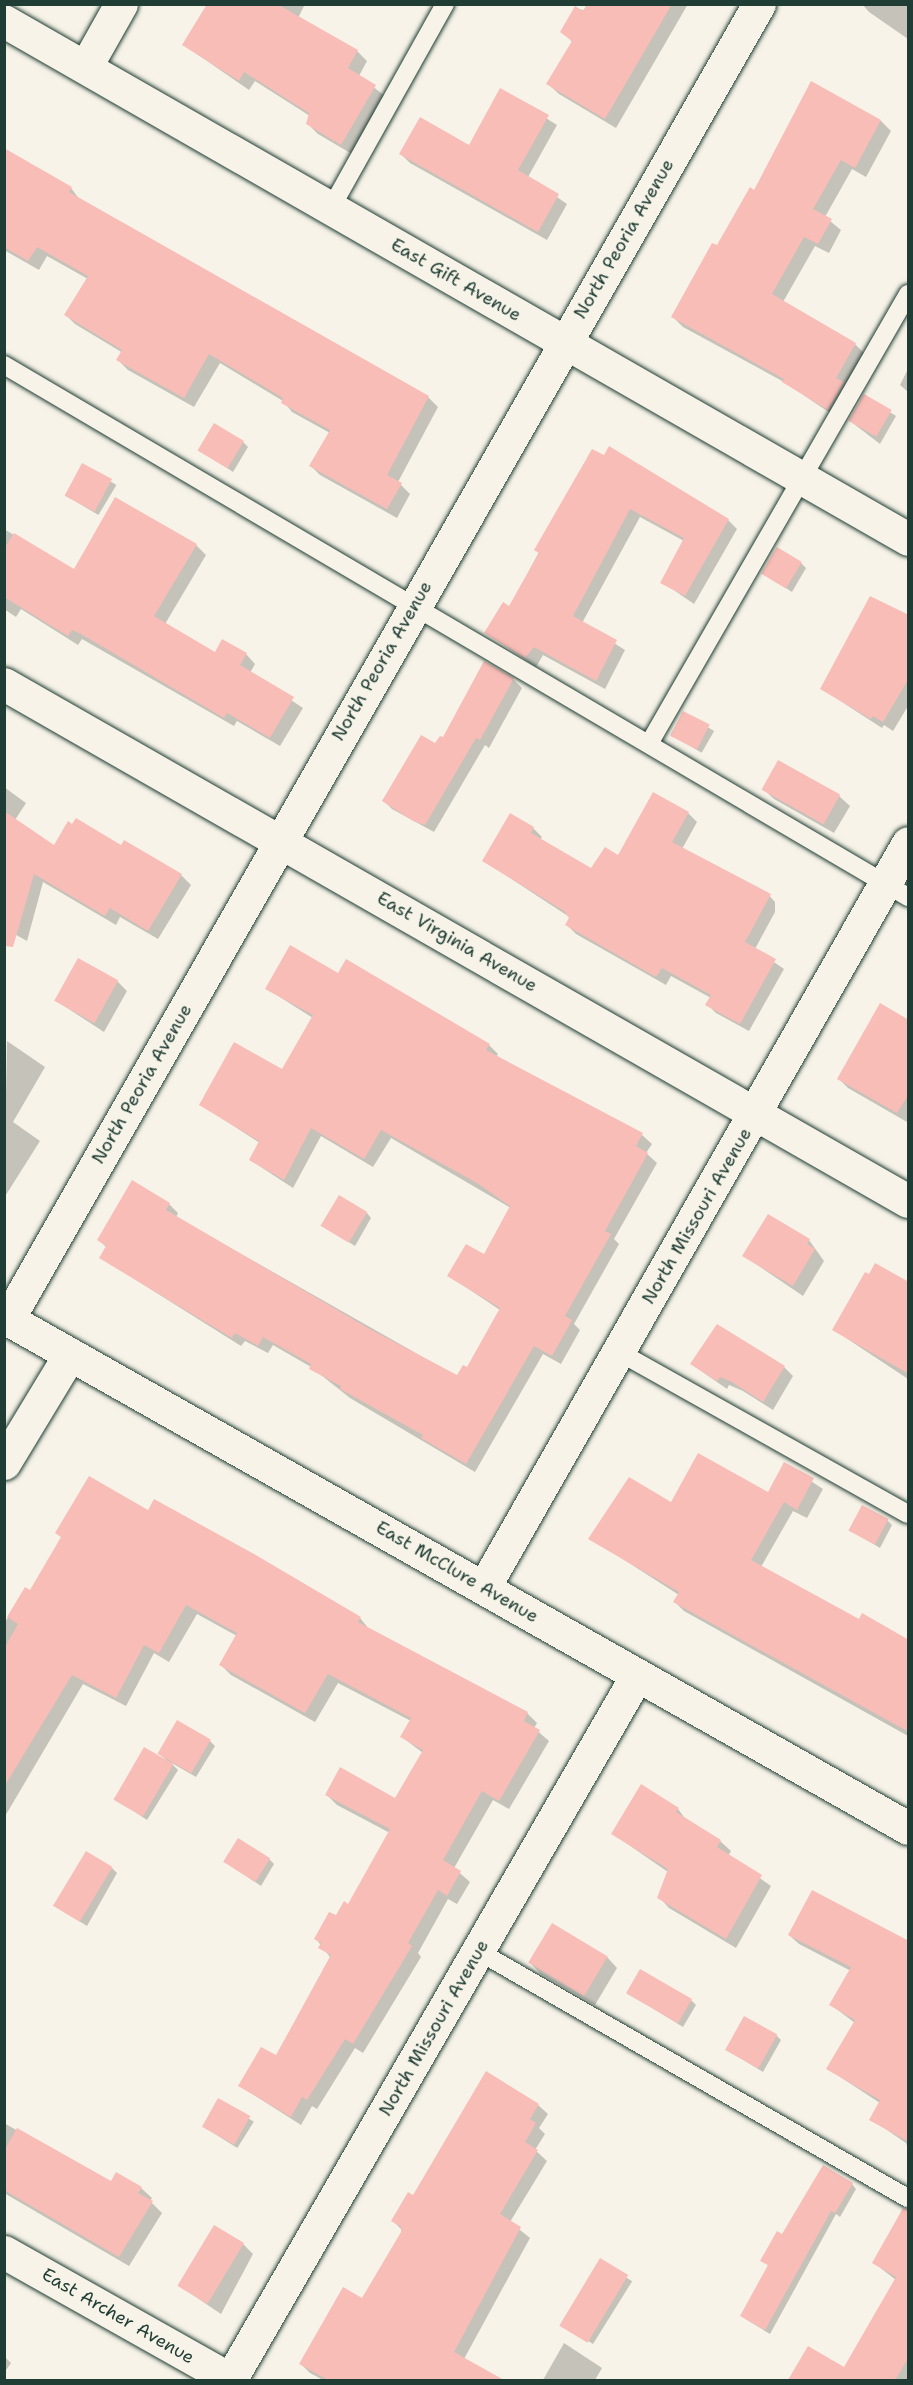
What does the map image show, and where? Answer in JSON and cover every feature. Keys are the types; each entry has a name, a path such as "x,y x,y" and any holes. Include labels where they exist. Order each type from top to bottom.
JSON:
{"street":[{"path":"86,66 121,4"},
{"name":"North Peoria Avenue","path":"6,1318 759,4"},
{"name":"East Gift Avenue","path":"4,21 909,539"},
{"name":"East Virginia Avenue","path":"4,684 909,1201"},
{"name":"North Missouri Avenue","path":"484,1587 756,1113 897,891 909,843"},
{"name":"East McClure Avenue","path":"6,1318 909,1828"},
{"path":"4,1463 70,1354"},
{"name":"North Missouri Avenue","path":"231,2380 637,1675"},
{"name":"East Archer Avenue","path":"4,2252 231,2380"}],"lane":[{"path":"331,208 445,4"},
{"path":"650,742 909,294"},
{"path":"4,365 650,742 897,891"},
{"path":"619,1352 909,1514"},
{"path":"478,1951 909,2198"}],"building":[{"path":"207,4 277,4 358,50 348,68 376,85 341,145 306,124 309,113 244,72 239,81 182,45"},
{"path":"587,4 672,4 605,119 546,84 572,41 560,32 575,6 583,11"},
{"path":"811,81 881,120 855,168 841,160 813,209 832,219 818,244 804,237 772,294 856,343 836,378 844,382 828,410 782,382 784,379 671,317 712,243 717,245 750,187 754,190"},
{"path":"500,88 549,115 518,170 559,194 538,232 399,154 420,117 469,145"},
{"path":"4,148 72,187 69,192 429,396 387,475 402,483 387,509 309,466 330,430 281,403 283,398 209,354 184,398 116,360 122,350 64,315 88,276 37,247 28,261 4,247"},
{"path":"864,394 892,410 876,437 848,421"},
{"path":"214,423 244,441 228,468 198,450"},
{"path":"609,446 729,519 685,596 660,583 684,538 630,509 573,616 617,640 596,681 534,647 525,658 484,633 503,602 509,606 539,553 534,550 592,449 604,455"},
{"path":"82,463 112,479 95,512 65,496"},
{"path":"115,497 197,544 154,616 215,652 222,639 247,653 240,665 294,697 270,738 227,713 224,718 81,634 72,630 68,636 4,597 4,549 14,533 74,569"},
{"path":"777,547 802,562 786,589 761,574"},
{"path":"870,596 909,615 909,678 883,722 873,716 871,719 820,689"},
{"path":"484,661 514,678 480,740 476,738 425,825 413,821 382,801 421,735 435,743 440,736 443,737"},
{"path":"683,711 710,725 697,750 670,736"},
{"path":"778,760 840,794 824,824 762,790"},
{"path":"653,792 689,812 672,842 771,894 745,942 776,959 740,1024 705,1005 711,995 662,968 656,977 565,925 569,918 564,911 482,861 510,813 534,827 531,833 591,868 605,847 618,855"},
{"path":"4,811 54,845 68,821 72,824 76,818 121,845 124,840 182,874 148,931 110,908 105,916 34,874 13,947 4,946"},
{"path":"290,945 338,973 346,959 490,1044 486,1050 643,1133 636,1146 648,1153 605,1231 611,1234 565,1316 572,1320 552,1356 534,1346 466,1464 421,1438 423,1435 340,1389 341,1386 309,1369 311,1364 263,1337 258,1346 235,1333 232,1338 99,1258 106,1246 97,1240 132,1180 170,1203 166,1210 368,1328 457,1375 463,1365 467,1367 500,1308 447,1276 466,1244 484,1254 510,1206 477,1183 381,1130 364,1159 311,1128 284,1180 249,1160 259,1141 199,1105 234,1042 282,1069 313,1015 265,989"},
{"path":"78,958 118,980 94,1023 54,1001"},
{"path":"880,1003 909,1020 909,1094 897,1113 837,1079"},
{"path":"339,1195 367,1212 349,1243 320,1226"},
{"path":"768,1214 810,1239 807,1244 815,1249 793,1286 742,1256"},
{"path":"875,1263 909,1282 909,1374 832,1330 865,1272 869,1274"},
{"path":"717,1324 785,1366 763,1402 732,1382 720,1377 717,1381 690,1364"},
{"path":"698,1453 768,1492 784,1462 814,1478 797,1510 784,1502 751,1560 859,1619 862,1613 909,1640 909,1732 673,1602 679,1592 588,1539 629,1477 671,1502"},
{"path":"89,1476 148,1510 154,1499 254,1554 361,1617 358,1622 528,1712 524,1721 540,1730 499,1801 482,1791 443,1860 461,1871 447,1896 438,1890 408,1943 412,1946 353,2044 345,2039 307,2100 302,2097 291,2117 238,2086 261,2047 276,2055 331,1955 318,1948 321,1943 314,1939 329,1912 336,1915 344,1901 348,1904 390,1829 325,1795 340,1767 395,1798 423,1750 400,1737 411,1718 328,1674 305,1713 219,1665 237,1633 186,1605 159,1653 144,1645 116,1698 72,1675 4,1787 4,1649 18,1624 7,1617 25,1587 30,1590 61,1537 55,1533"},
{"path":"862,1505 888,1519 875,1545 848,1531"},
{"path":"177,1720 211,1740 191,1773 158,1754"},
{"path":"144,1747 173,1764 143,1817 114,1800"},
{"path":"641,1784 679,1808 676,1812 721,1840 717,1847 762,1875 726,1939 657,1898 668,1869 611,1834"},
{"path":"238,1838 270,1858 255,1882 223,1862"},
{"path":"86,1851 113,1867 80,1922 53,1906"},
{"path":"812,1890 909,1941 909,2142 869,2120 880,2100 826,2069 855,2020 829,2005 851,1967 788,1935"},
{"path":"552,1923 608,1956 584,1996 528,1962"},
{"path":"640,1969 692,1999 678,2023 626,1993"},
{"path":"744,2016 777,2034 758,2069 725,2050"},
{"path":"486,2071 539,2104 530,2119 536,2123 525,2142 538,2150 500,2214 521,2227 454,2352 504,2380 328,2380 299,2364 343,2287 362,2298 401,2232 401,2227 391,2221 408,2192 413,2195"},
{"path":"218,2098 250,2116 234,2145 202,2127"},
{"path":"17,2128 111,2181 116,2172 142,2187 138,2193 153,2201 119,2257 4,2190 4,2151"},
{"path":"823,2165 853,2183 835,2213 831,2211 765,2330 740,2316 768,2265 760,2261 777,2231 782,2234"},
{"path":"903,2208 909,2209 909,2357 895,2380 788,2380 808,2346 844,2367 896,2277 872,2263"},
{"path":"214,2225 244,2243 207,2304 177,2286"},
{"path":"600,2258 628,2275 588,2343 559,2326"}]}
